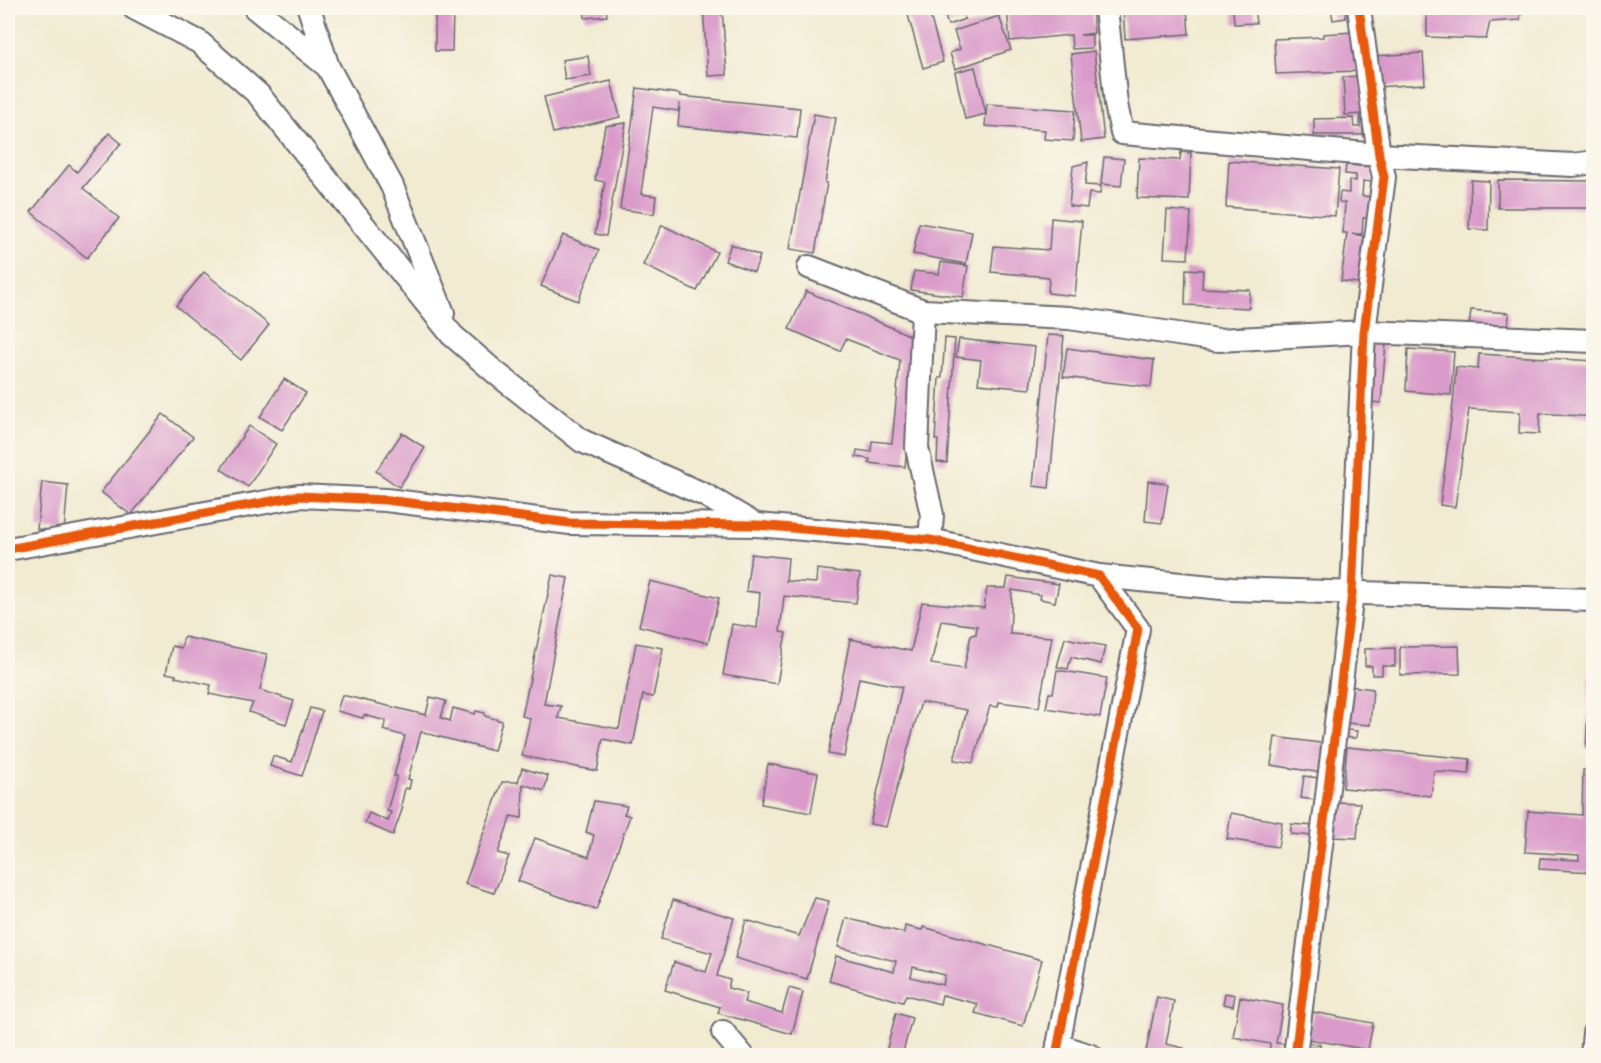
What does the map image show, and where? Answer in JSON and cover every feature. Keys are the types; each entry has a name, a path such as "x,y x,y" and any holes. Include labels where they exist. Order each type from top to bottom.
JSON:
{"street":[{"path":"134,8 199,42 258,94 452,335 496,373 582,441 705,495 757,525"},
{"path":"255,8 328,67"},
{"path":"309,8 328,67 392,186 452,335"},
{"path":"1106,8 1116,104 1122,133 1379,155 1573,165 1593,162"},
{"path":"1295,1056 1352,593 1364,332 1384,177 1359,8"},
{"path":"808,267 923,311 1070,318 1218,340 1364,332 1593,341"},
{"path":"923,311 917,448 932,515 930,540"},
{"path":"8,549 299,496 386,500 570,523 757,525 930,540 1098,576 1232,589 1593,600"},
{"path":"1091,1056 1057,1050 1138,629 1098,576"},
{"path":"723,1032 743,1056"},
{"path":"1592,1056 1593,1033"}],"building":[{"path":"584,8 606,8 607,16 585,18"},
{"path":"703,8 722,8 727,75 708,76"},
{"path":"906,8 928,8 943,62 923,68"},
{"path":"942,8 960,8 965,19 948,25"},
{"path":"1092,8 1094,33 1080,35 1092,35 1092,48 1072,49 1071,35 1010,41 1007,10"},
{"path":"1123,8 1187,8 1189,34 1125,39"},
{"path":"1233,8 1254,8 1256,23 1234,24"},
{"path":"1331,8 1345,8 1346,18 1333,20"},
{"path":"1427,8 1522,8 1520,20 1490,22 1486,39 1427,37"},
{"path":"435,10 453,10 452,51 435,51"},
{"path":"999,16 1011,50 955,69 950,53 960,49 954,31"},
{"path":"1354,32 1356,71 1276,74 1274,39 1323,37 1323,34"},
{"path":"1094,51 1104,139 1081,142 1071,54"},
{"path":"1423,53 1425,84 1376,87 1374,56"},
{"path":"588,56 591,76 565,80 562,60"},
{"path":"975,67 986,114 965,119 955,72"},
{"path":"1361,76 1363,114 1345,115 1343,77"},
{"path":"611,81 620,117 553,133 544,97"},
{"path":"637,88 680,94 680,96 800,108 797,138 678,126 680,103 678,111 653,107 641,194 656,196 654,214 620,209"},
{"path":"987,104 1075,110 1073,141 1044,139 1045,130 985,126"},
{"path":"814,114 836,118 815,253 790,249"},
{"path":"1360,117 1362,117 1363,135 1314,135 1314,119 1353,118 1354,127 1360,127"},
{"path":"626,123 606,236 595,234 605,182 595,180 605,126"},
{"path":"109,133 121,143 83,188 119,218 87,258 31,212 69,165 77,172"},
{"path":"1181,152 1191,153 1189,200 1137,198 1139,158 1180,160"},
{"path":"1104,157 1124,159 1121,186 1101,184"},
{"path":"1229,161 1339,169 1335,216 1226,207"},
{"path":"1088,162 1085,185 1101,186 1100,194 1089,193 1087,208 1069,206 1073,166"},
{"path":"1346,165 1373,167 1372,182 1363,181 1362,196 1373,197 1372,218 1363,218 1362,234 1352,234 1364,236 1358,283 1341,281 1347,233 1343,233 1345,203 1339,202 1340,192 1349,193 1349,180 1356,181 1356,175 1345,174"},
{"path":"1471,180 1489,181 1488,230 1469,229"},
{"path":"1498,180 1594,181 1594,208 1498,208"},
{"path":"1167,210 1191,212 1188,259 1164,258"},
{"path":"1051,218 1082,221 1075,296 1048,293 1049,277 991,272 994,246 1049,250"},
{"path":"919,223 972,232 966,264 913,254"},
{"path":"662,225 717,252 697,291 643,265"},
{"path":"563,235 599,250 578,301 541,286"},
{"path":"731,244 760,256 754,272 725,261"},
{"path":"941,262 968,266 963,297 911,290 914,271 939,274"},
{"path":"1186,269 1203,270 1202,288 1250,290 1249,308 1185,305"},
{"path":"204,272 269,325 241,360 176,306"},
{"path":"806,291 918,337 905,467 869,463 870,459 856,457 857,450 871,452 872,441 892,443 900,360 846,339 840,351 789,329"},
{"path":"1471,310 1509,313 1508,330 1469,327"},
{"path":"1048,335 1064,336 1049,488 1033,486"},
{"path":"945,338 955,339 947,463 937,462 938,440 935,440 939,378 942,378"},
{"path":"959,339 1035,347 1030,389 978,384 981,360 956,357"},
{"path":"1367,342 1386,343 1381,403 1363,401"},
{"path":"1067,348 1154,360 1151,387 1063,377"},
{"path":"1408,349 1454,352 1451,395 1406,391"},
{"path":"1479,354 1594,361 1594,417 1540,413 1539,434 1519,433 1520,412 1469,409 1455,507 1440,505 1456,367 1478,369"},
{"path":"284,379 306,393 282,430 260,417"},
{"path":"163,414 193,437 131,515 101,492"},
{"path":"249,426 276,444 248,487 221,469"},
{"path":"402,433 425,448 399,487 376,471"},
{"path":"1148,481 1168,484 1162,523 1145,521"},
{"path":"42,482 68,485 64,531 37,529"},
{"path":"751,554 788,558 786,581 816,583 817,569 860,574 856,603 784,596 780,632 786,633 777,684 723,675 732,624 757,628 760,593 746,591"},
{"path":"552,575 568,578 544,704 561,706 558,718 619,729 636,643 663,648 653,697 643,695 633,745 603,739 597,771 522,756 530,718 522,716"},
{"path":"1008,577 1059,584 1055,602 1040,599 1041,595 1012,590 1010,634 1052,637 1039,707 999,702 998,707 990,706 973,763 954,760 967,710 921,702 886,827 870,824 902,687 859,678 844,757 828,754 850,639 911,651 922,602 984,608 987,588 1006,588","holes":["941,621 977,626 976,634 971,635 964,669 931,664"]},
{"path":"650,581 719,598 708,643 639,626"},
{"path":"184,637 267,654 260,690 294,701 286,724 249,712 253,703 209,694 211,685 166,673 172,646 181,648"},
{"path":"1065,638 1105,646 1101,664 1071,657 1068,669 1057,667"},
{"path":"1459,646 1460,674 1400,675 1400,647"},
{"path":"1395,648 1395,666 1382,666 1382,675 1372,675 1372,666 1365,666 1365,649"},
{"path":"1057,670 1107,678 1100,717 1046,708 1049,693 1053,693"},
{"path":"1590,672 1594,672 1594,749 1586,748"},
{"path":"1349,686 1373,689 1370,725 1346,723"},
{"path":"342,695 426,715 430,697 446,701 441,718 450,721 453,708 475,714 476,711 485,713 485,716 502,721 494,751 421,732 408,779 411,780 409,789 405,788 401,806 403,807 393,835 365,823 369,813 388,821 391,812 387,811 397,776 394,776 405,736 383,730 386,721 337,711"},
{"path":"310,708 322,711 302,776 270,766 273,756 292,762"},
{"path":"1347,730 1357,731 1356,738 1346,738"},
{"path":"1275,737 1327,744 1322,773 1271,765"},
{"path":"1347,747 1470,759 1469,774 1434,771 1431,796 1343,788"},
{"path":"768,764 818,773 811,813 761,804"},
{"path":"522,768 548,776 544,791 523,784 522,818 511,816 498,853 509,856 494,893 465,884 502,782 518,782"},
{"path":"1583,770 1594,770 1593,872 1539,869 1540,858 1579,860 1579,855 1525,852 1528,811 1582,815"},
{"path":"1304,776 1318,778 1315,800 1301,798"},
{"path":"594,801 627,806 624,814 630,816 596,910 518,881 535,838 589,857 594,835 586,832"},
{"path":"1336,802 1360,803 1357,838 1333,837"},
{"path":"1231,813 1282,822 1278,847 1227,839"},
{"path":"1291,824 1314,826 1313,836 1291,834"},
{"path":"815,898 829,901 807,979 735,958 746,920 799,936"},
{"path":"673,900 734,918 717,976 730,980 728,988 747,993 744,1002 782,1013 789,988 803,992 792,1034 718,1013 720,1007 665,990 674,962 706,972 712,953 661,939"},
{"path":"846,918 904,933 905,926 922,930 923,927 1042,960 1023,1026 975,1013 978,1004 942,995 940,1004 906,995 903,1002 829,981 836,956 894,972 896,961 838,947","holes":["913,967 945,975 943,985 911,977"]},
{"path":"1225,993 1235,995 1233,1006 1223,1004"},
{"path":"1157,997 1174,1001 1166,1044 1184,1048 1183,1056 1145,1056"},
{"path":"1240,997 1283,1005 1276,1043 1286,1044 1285,1056 1269,1056 1270,1044 1233,1037"},
{"path":"1313,1012 1373,1023 1368,1050 1308,1039"},
{"path":"896,1013 912,1018 902,1056 885,1056"},
{"path":"1306,1043 1320,1044 1319,1056 1305,1056"}],"cycle path":[{"path":"1295,1056 1352,593 1364,332 1384,177 1359,8"},
{"path":"8,549 299,496 386,500 570,523 757,525 930,540 1099,576 1138,629 1056,1056"}]}
